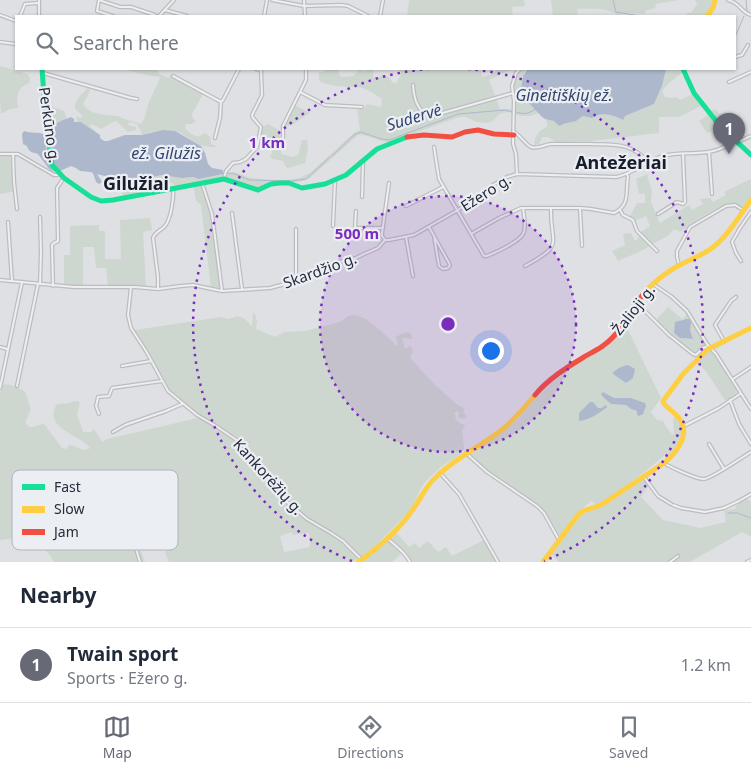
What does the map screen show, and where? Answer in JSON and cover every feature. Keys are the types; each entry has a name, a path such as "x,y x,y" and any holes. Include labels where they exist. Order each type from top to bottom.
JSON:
{"street":[{"path":"110,15 97,11 99,0 120,7 130,7 155,14"},
{"path":"160,15 174,0"},
{"path":"264,15 267,0"},
{"path":"272,0 304,6 348,6 366,15"},
{"path":"304,0 304,15"},
{"path":"338,5 339,0"},
{"path":"380,15 383,0"},
{"path":"708,15 716,0"},
{"path":"728,0 735,1 745,13 751,15"},
{"path":"20,15 25,4 38,2 39,15"},
{"path":"165,10 183,15"},
{"path":"0,15 15,21"},
{"path":"0,42 15,44"},
{"path":"736,58 742,55 748,45"},
{"path":"215,138 222,102 238,70"},
{"path":"224,179 226,171 233,163 246,159 257,147 261,127 252,114 262,95 261,70"},
{"path":"283,144 283,126 306,80 306,70"},
{"path":"517,174 516,154 513,144 513,81 519,70"},
{"path":"683,70 694,93 720,126 751,156"},
{"path":"42,71 137,99"},
{"name":"Perkūno g.","path":"42,71 46,122 51,161 54,168 64,178 91,197 103,201 224,179 258,190 271,184 289,184 304,188 325,184 346,175 374,151 404,138 424,135 452,136 478,130 494,134 514,133"},
{"path":"729,82 751,72"},
{"path":"173,76 222,102"},
{"path":"412,85 414,98 419,108 425,114 432,116 513,93"},
{"path":"300,92 325,105 362,107"},
{"path":"514,133 529,146 535,147 550,144 621,145 648,162"},
{"name":"Ežero g.","path":"385,240 414,235 458,210 493,185 517,174 616,177 627,174 648,162 665,156 709,152 751,136"},
{"path":"434,146 438,176 483,255 487,256 493,253 512,243 523,234 523,208"},
{"path":"709,152 712,194"},
{"path":"0,154 18,154 54,174 59,174"},
{"path":"13,154 13,171 18,210"},
{"path":"658,214 677,202 682,204 685,202 684,154"},
{"path":"362,197 364,160"},
{"path":"471,234 519,208 580,208 600,210 612,214 620,210 626,200 627,174"},
{"path":"53,286 52,245 58,241 57,188 64,178"},
{"path":"333,226 335,180"},
{"path":"202,183 212,214 222,291"},
{"path":"385,240 382,235 389,183"},
{"path":"406,206 443,186"},
{"path":"158,289 153,238 155,233 163,228 168,221 173,188"},
{"name":"Žalioji g.","path":"362,561 410,514 425,488 440,472 513,421 542,387 567,366 609,341 653,284 664,274 713,247 751,200"},
{"path":"679,265 677,251 690,227 726,206 735,205 743,210"},
{"path":"526,266 542,257 553,245 551,208"},
{"path":"580,208 582,246"},
{"path":"620,210 623,215 632,220 637,231 657,251"},
{"path":"356,211 355,228 383,228"},
{"path":"742,261 736,253 732,242 751,212"},
{"path":"232,213 242,290"},
{"path":"17,386 39,284 41,252 40,217"},
{"path":"8,222 12,281"},
{"path":"429,227 434,236 450,265 448,268 443,269 439,266 434,236"},
{"path":"296,229 297,281"},
{"path":"406,237 414,276"},
{"name":"Skardžio g.","path":"0,280 74,287 158,289 190,285 222,291 274,287 293,283 326,265 356,258 371,252 378,248 385,240"},
{"path":"0,388 22,282"},
{"path":"653,284 672,297 687,311 751,409"},
{"name":"Kankorėžių g.","path":"131,288 128,315 131,328 168,391 197,415 238,441 289,504 307,519 343,542 362,561"},
{"path":"724,341 715,325 736,296"},
{"path":"637,303 669,335 696,355 703,348 710,347 751,328"},
{"path":"0,347 8,349"},
{"path":"543,562 578,515 583,511 601,505 671,458 680,444 684,433 684,426 677,415 664,404 664,399 683,374 710,347"},
{"path":"122,366 151,361"},
{"path":"733,379 751,367"},
{"path":"99,414 96,406 98,397 109,396 112,388 162,380"},
{"path":"684,426 741,393"},
{"path":"730,400 739,424 751,444"},
{"path":"113,432 125,425 166,412 182,403"},
{"path":"708,444 724,469"},
{"path":"664,463 702,479 724,469 751,452"},
{"path":"466,453 487,472 537,506 544,513 560,540"},
{"path":"440,472 459,494 498,562"},
{"path":"644,477 658,496 681,508 705,512 724,508 751,494"},
{"path":"386,538 404,552 410,562"},
{"path":"136,550 140,562"},
{"path":"670,562 678,556"},
{"path":"747,562 751,560"}],"shaded area":[{"path":"409,0 524,0 525,6 512,7 513,15 407,15"},
{"path":"551,0 679,0 656,4 655,8 645,11 645,14 625,13 618,15 603,10 577,9 578,15 553,15"},
{"path":"695,0 714,0 707,15 687,15 687,13 691,13 697,4"},
{"path":"0,66 27,74 30,78 29,83 18,93 18,108 10,109 3,113 1,113 0,102"},
{"path":"124,70 157,70 159,74 169,78 169,76 203,94 192,114 196,121 192,124 186,124 185,128 189,133 196,136 205,133 210,137 211,144 216,147 200,145 180,133 165,130 142,135 137,124 129,122 128,125 136,127 136,130 128,132 116,121 101,129 91,124 90,127 95,131 81,122 77,123 76,116 80,118 82,115 75,109 76,103 88,88 90,91 83,104 90,111 117,116 141,124 160,78"},
{"path":"325,70 339,70 339,75 342,77 353,76 358,70 373,70 373,77 377,78 383,75 389,77 396,84 401,74 400,70 481,70 482,77 498,70 510,70 489,80 500,109 514,109 513,89 516,75 518,70 527,70 521,86 523,95 538,113 531,116 521,116 508,112 499,114 488,123 459,117 390,142 358,135 311,177 302,181 277,182 257,189 228,179 201,182 211,219 220,290 211,288 201,205 196,201 193,184 176,186 172,183 158,183 150,186 148,191 123,196 120,179 145,179 161,175 199,179 233,172 252,178 282,180 299,178 310,173 355,132 360,130 357,109 364,109 367,104 381,107 382,99 367,90 321,82 319,80 319,72 324,72"},
{"path":"666,70 682,70 683,72 662,91 665,97 677,97 680,100 693,94 720,128 734,142 723,147 719,138 724,134 718,128 707,133 699,121 708,115 701,106 679,117 659,117 659,133 592,141 556,142 548,137 544,137 539,144 534,145 535,138 548,125 545,119 554,120 561,126 583,116 592,118 608,114 623,120 625,116 654,104 662,86"},
{"path":"45,99 53,107 64,111 67,119 51,128"},
{"path":"295,105 310,113 292,125 283,127"},
{"path":"716,109 719,114 732,112 738,129 728,132 710,111"},
{"path":"268,124 280,131 281,154 293,157 298,155 302,140 307,140 308,149 305,163 288,168 283,161 272,159 270,156 273,139 259,138 263,127"},
{"path":"10,155 14,190 0,194 0,156"},
{"path":"647,174 652,191 651,202 660,223 689,205 692,210 703,204 700,199 710,198 713,202 726,195 724,192 751,179 751,198 744,207 741,208 736,204 725,205 688,225 687,228 680,232 674,229 669,235 641,251 618,261 612,251 625,245 623,234 631,233 635,241 641,232 650,226 646,216 635,221 630,216 637,203 645,203 645,194 639,194 636,179"},
{"path":"150,218 152,230 143,232 146,287 108,286 106,268 96,268 94,247 83,247 83,286 64,286 64,255 70,255 70,226 99,225 99,231 105,231 105,259 121,259 120,220"},
{"path":"668,307 682,319 688,314 709,348 699,358 656,320","holes":["686,319 691,325 690,330 693,339 680,338 674,329 680,320"]},
{"path":"253,313 255,314 257,321 256,329 275,337 284,332 305,331 340,322 352,315 366,319 397,346 397,336 406,332 411,333 411,339 402,339 405,349 410,346 413,350 410,358 437,387 465,410 463,412 467,417 462,419 458,417 459,413 457,411 454,413 455,419 464,424 465,427 462,430 463,451 442,466 426,481 412,508 373,548 364,556 352,562 169,562 165,553 166,550 178,550 178,470 12,470 12,538 0,540 0,395 2,385 8,384 23,390 26,394 31,410 25,422 29,427 45,425 62,448 66,449 69,445 87,449 90,448 64,430 54,419 57,404 78,401 80,403 77,414 83,432 91,432 94,429 102,442 107,439 197,418 199,415 168,388 135,330 221,317 229,319 237,316 244,318 252,326","holes":["292,532 293,535 309,533 310,547 284,552 280,536"]},
{"path":"626,326 661,398 651,412 657,420 663,421 673,435 673,419 676,417 682,429 682,439 667,459 666,454 633,481 597,505 591,501 571,520 560,537 547,515 536,503 489,472 473,459 470,453 518,419 553,379 610,342 622,327","holes":["605,394 614,398 631,398 645,403 639,416 637,411 626,405 612,404 602,396"]},
{"path":"712,349 737,388 734,397 728,401 725,400 698,363"},
{"path":"644,478 649,485 641,497 663,520 701,528 726,522 724,510 735,509 737,504 747,499 751,502 751,537 742,532 690,562 559,562 551,554 582,514 608,503"},
{"path":"395,531 409,547 415,543 419,548 428,541 438,552 446,547 452,556 484,540 497,562 413,562 404,551 392,562 362,562"},
{"path":"46,550 135,550 141,551 145,562 54,562"}],"water":[{"name":"Gineitiškių ež.","path":"527,70 666,70 662,86 654,104 625,116 623,120 608,114 592,118 583,116 576,121 560,126 554,121 541,116 528,102 521,89 523,76"},
{"name":"ež. Gilužis","path":"71,117 74,119 74,122 81,122 100,135 100,138 104,141 125,135 142,135 163,130 175,131 201,146 208,164 212,168 223,170 223,174 199,179 161,175 132,180 116,179 97,174 102,182 99,184 91,172 80,171 71,166 60,171 54,163 49,133 54,125"},
{"path":"24,131 45,135 47,155 54,172 49,169 38,154 30,151 23,144 22,134"},
{"path":"690,319 690,330 693,339 680,338 674,333 675,322"},
{"path":"627,365 635,369 633,378 626,383 613,374 613,372"},
{"path":"603,392 614,398 631,398 645,403 646,406 643,414 637,415 637,411 626,405 611,404 602,396"},
{"path":"590,402 593,402 598,408 606,405 607,407 594,416 579,421 579,413"}],"waterway":[{"path":"613,0 616,12 634,15"},
{"name":"Sudervė","path":"746,0 747,11"},
{"name":"Sudervė","path":"736,35 744,16"},
{"name":"Sudervė","path":"515,112 525,114 535,109"},
{"name":"Sudervė","path":"332,156 354,135 361,132 389,140 458,114 505,110 512,112"},
{"name":"Sudervė","path":"291,181 306,179 330,157"},
{"name":"Sudervė","path":"228,173 249,180 290,181"},
{"path":"715,348 729,341"},
{"path":"728,513 737,513 751,518"}],"traffic: fast":[{"path":"42,70 52,165 64,178 91,197 101,201 224,179 258,190 271,184 280,183 289,183 302,188 325,184 346,175 377,149 407,137"},
{"path":"683,70 694,93 720,126 751,155"}],"traffic: slow":[{"path":"708,15 713,8 715,0"},
{"path":"644,293 669,272 718,243 751,200"},
{"path":"543,562 578,515 583,511 601,505 673,455 682,439 683,427 681,421 663,401 683,374 708,349 751,328"},
{"path":"358,562 396,531 435,478 451,464 503,429 535,395"}],"traffic: jam":[{"path":"407,137 424,135 452,137 478,130 494,134 514,135"},
{"path":"535,395 558,374 610,340 644,293"}],"place":[{"name":"Twain sport","path":"729,154"}],"district":[{"name":"Antežeriai","path":"621,163"},
{"name":"Gilužiai","path":"136,184"}]}
